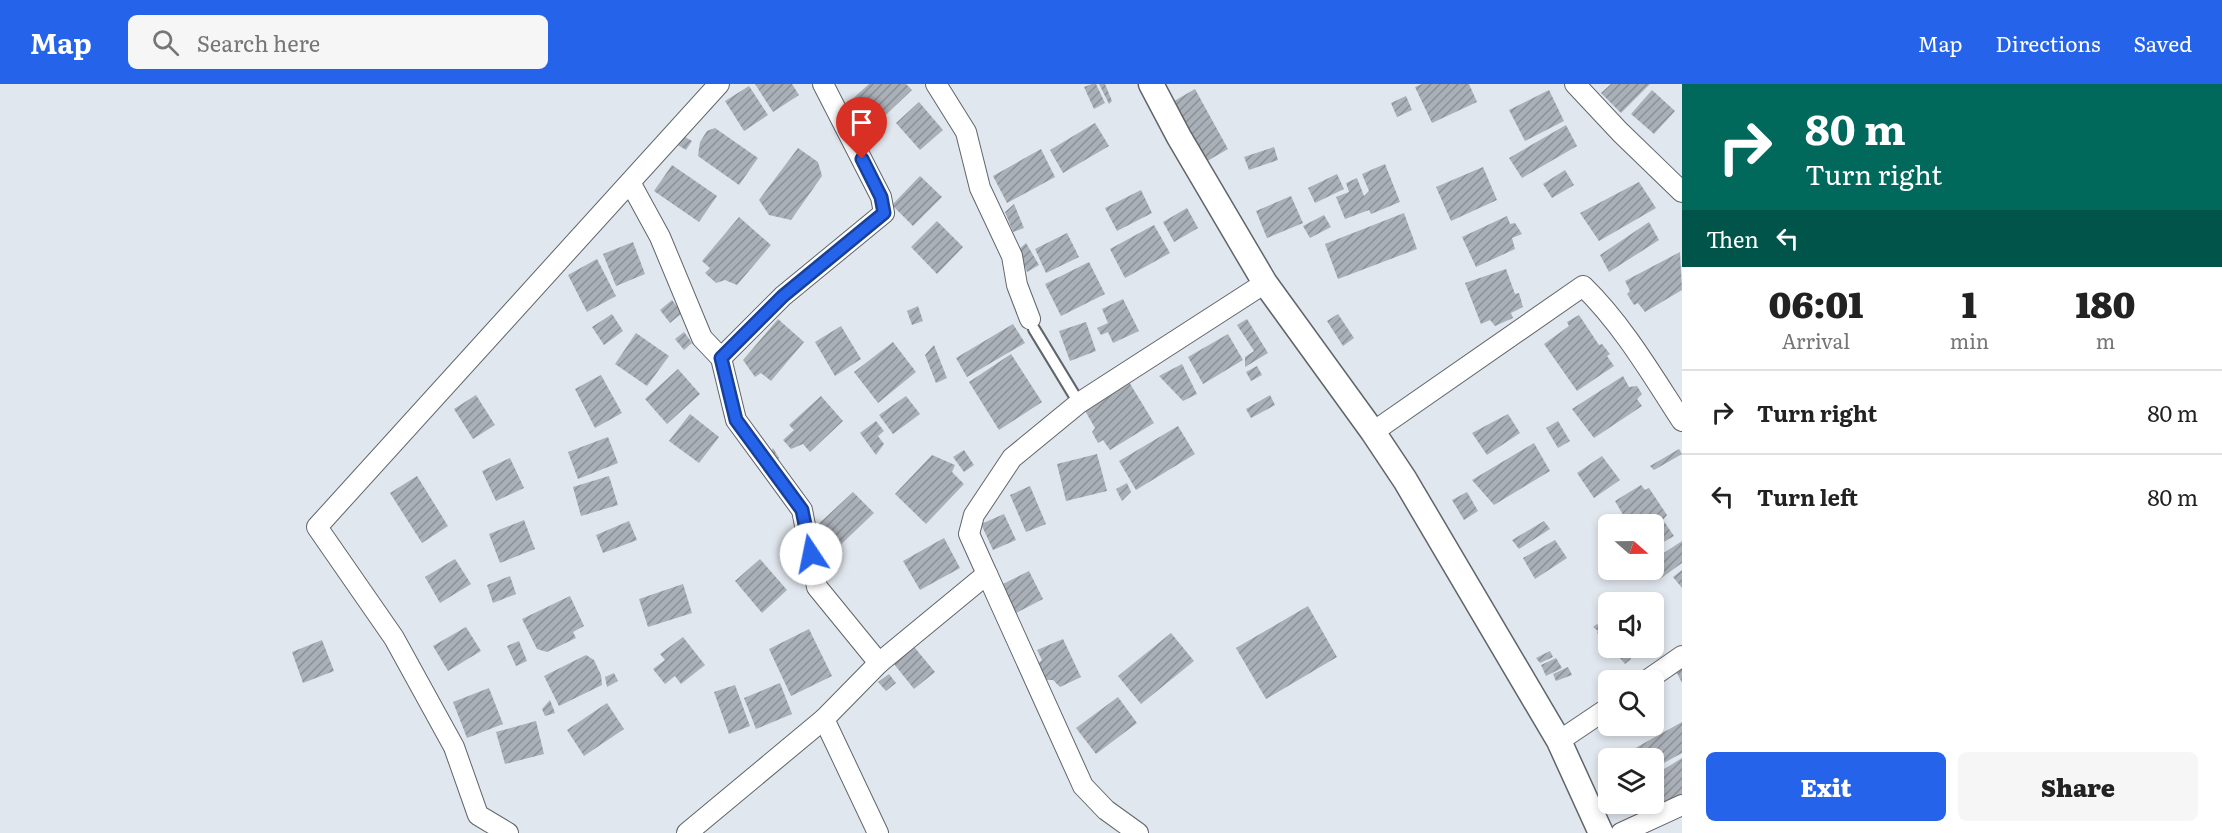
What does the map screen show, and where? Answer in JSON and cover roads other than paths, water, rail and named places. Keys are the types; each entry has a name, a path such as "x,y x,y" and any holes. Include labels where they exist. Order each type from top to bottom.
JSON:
{"street":[{"path":"508,833 478,814 454,747 394,638 317,528 631,184 719,84"},
{"path":"721,358 783,296 884,213 881,197 823,84"},
{"path":"936,84 966,132 980,188 1012,256 1017,285 1032,324"},
{"path":"1151,84 1179,137 1265,283 1405,480 1559,741 1601,833"},
{"path":"1575,84 1620,132 1682,192"},
{"path":"631,184 660,237 702,338 721,358 736,420 802,510 818,587 879,663"},
{"path":"1138,833 1106,810 1083,786 969,534 974,515 1012,458 1079,403 1265,283"},
{"path":"1373,432 1583,286 1598,301 1647,366 1682,421"},
{"path":"687,833 824,719 879,663 987,574"},
{"path":"1662,670 1682,656"},
{"path":"1559,741 1598,715"},
{"path":"824,719 878,833"},
{"path":"1622,833 1682,805"}],"lane":[{"path":"1032,324 1079,403"}]}
